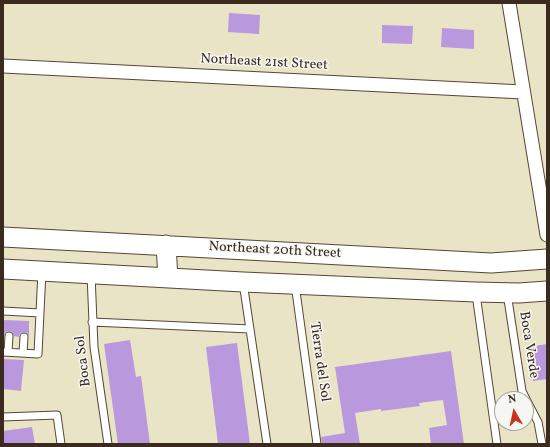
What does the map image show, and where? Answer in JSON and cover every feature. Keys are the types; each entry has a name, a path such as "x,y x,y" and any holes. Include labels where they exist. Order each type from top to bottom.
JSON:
{"street":[{"path":"509,3 547,235"},
{"name":"Northeast 21st Street","path":"3,66 523,92"},
{"name":"Northeast 20th Street","path":"3,237 490,262 547,259"},
{"path":"166,246 168,278"},
{"path":"3,269 243,282 475,292 519,293 547,291"}],"lane":[{"path":"9,336 6,352 38,354 42,271"},
{"name":"Boca Sol","path":"91,274 94,347 108,444"},
{"path":"243,282 267,444"},
{"name":"Tierra del Sol","path":"295,284 316,444"},
{"path":"475,292 497,444"},
{"name":"Boca Verde","path":"507,293 522,391"},
{"path":"3,312 40,313"},
{"path":"10,320 11,312"},
{"path":"25,321 26,313"},
{"path":"92,322 250,329"},
{"path":"23,353 24,337"},
{"name":"Boca Verde","path":"534,414 538,422 542,444"},
{"path":"3,417 57,415 61,444"}],"building":[{"path":"229,13 260,15 259,34 228,32"},
{"path":"382,25 413,26 412,44 382,43"},
{"path":"442,28 474,30 474,49 441,47"},
{"path":"3,320 29,321 29,336 24,332 20,334 19,337 14,336 12,332 9,331 3,336"},
{"path":"130,340 136,377 141,376 150,444 118,444 104,344"},
{"path":"237,343 250,444 218,444 206,347"},
{"path":"547,344 547,379 533,381 528,347"},
{"path":"451,351 464,444 431,444 429,428 447,425 443,400 419,403 420,406 355,413 360,444 322,444 321,437 345,433 335,367"},
{"path":"3,359 24,360 21,391 3,389"},
{"path":"32,427 35,444 3,444 3,431"}]}
